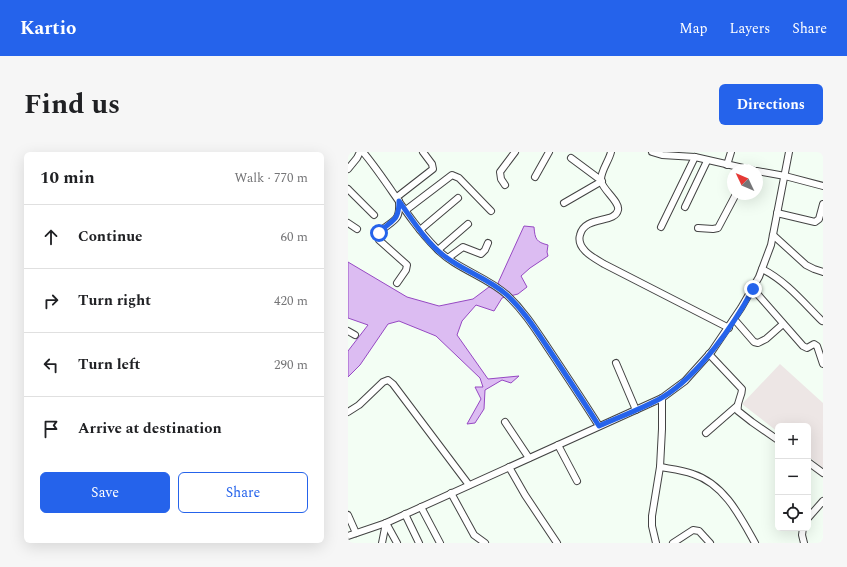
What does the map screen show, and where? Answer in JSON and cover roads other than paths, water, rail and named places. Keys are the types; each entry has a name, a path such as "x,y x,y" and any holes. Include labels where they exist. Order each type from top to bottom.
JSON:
{"street":[{"path":"348,169 360,152"},
{"path":"363,152 420,230 438,250 448,258 495,286 520,308 563,370 599,426"},
{"path":"398,199 433,169 432,164 423,152"},
{"path":"505,185 501,179 500,172 515,152"},
{"path":"535,178 549,152"},
{"path":"611,152 601,176 604,187 618,205 617,214 585,226 579,239 584,250 589,255 604,264 728,328"},
{"path":"652,152 662,155 695,157 727,165"},
{"path":"727,164 731,152"},
{"path":"348,536 386,523 636,410 662,398 685,381 709,354 753,289 771,245 789,152"},
{"path":"662,227 695,157"},
{"path":"571,158 602,181"},
{"path":"685,207 707,160"},
{"path":"763,172 823,186"},
{"path":"406,210 452,175 459,178 491,211"},
{"path":"564,203 602,181"},
{"path":"348,189 374,215"},
{"path":"420,230 458,198"},
{"path":"397,283 406,270 407,265 378,238 380,231 397,217 399,211 398,199"},
{"path":"698,228 718,228 733,200"},
{"path":"778,213 815,222 820,216 823,204"},
{"path":"348,223 357,229"},
{"path":"438,250 468,224"},
{"path":"773,235 806,265 823,272"},
{"path":"448,258 463,247 481,254 485,250 488,243"},
{"path":"762,269 773,274 784,282 822,322"},
{"path":"753,289 804,348 814,344 817,346 823,364"},
{"path":"734,319 754,342 758,343 766,339 783,324"},
{"path":"348,331 355,335"},
{"path":"706,433 737,406 742,392 742,389 709,354"},
{"path":"616,363 636,410"},
{"path":"348,412 359,405 383,382 388,380 393,384 469,485"},
{"path":"656,543 652,526 652,516 660,467 662,398"},
{"path":"737,406 738,411 775,438"},
{"path":"505,422 530,458"},
{"path":"558,445 577,481"},
{"path":"811,464 823,473"},
{"path":"509,467 525,495 558,543"},
{"path":"660,467 693,474 710,482 727,498 755,543"},
{"path":"451,493 474,534 485,543"},
{"path":"811,515 823,501"},
{"path":"421,507 440,543"},
{"path":"405,514 419,543"},
{"path":"348,515 356,533"},
{"path":"382,543 386,523"},
{"path":"386,523 397,543"},
{"path":"673,543 693,530 699,531 710,543"},
{"path":"803,531 804,543"}]}
